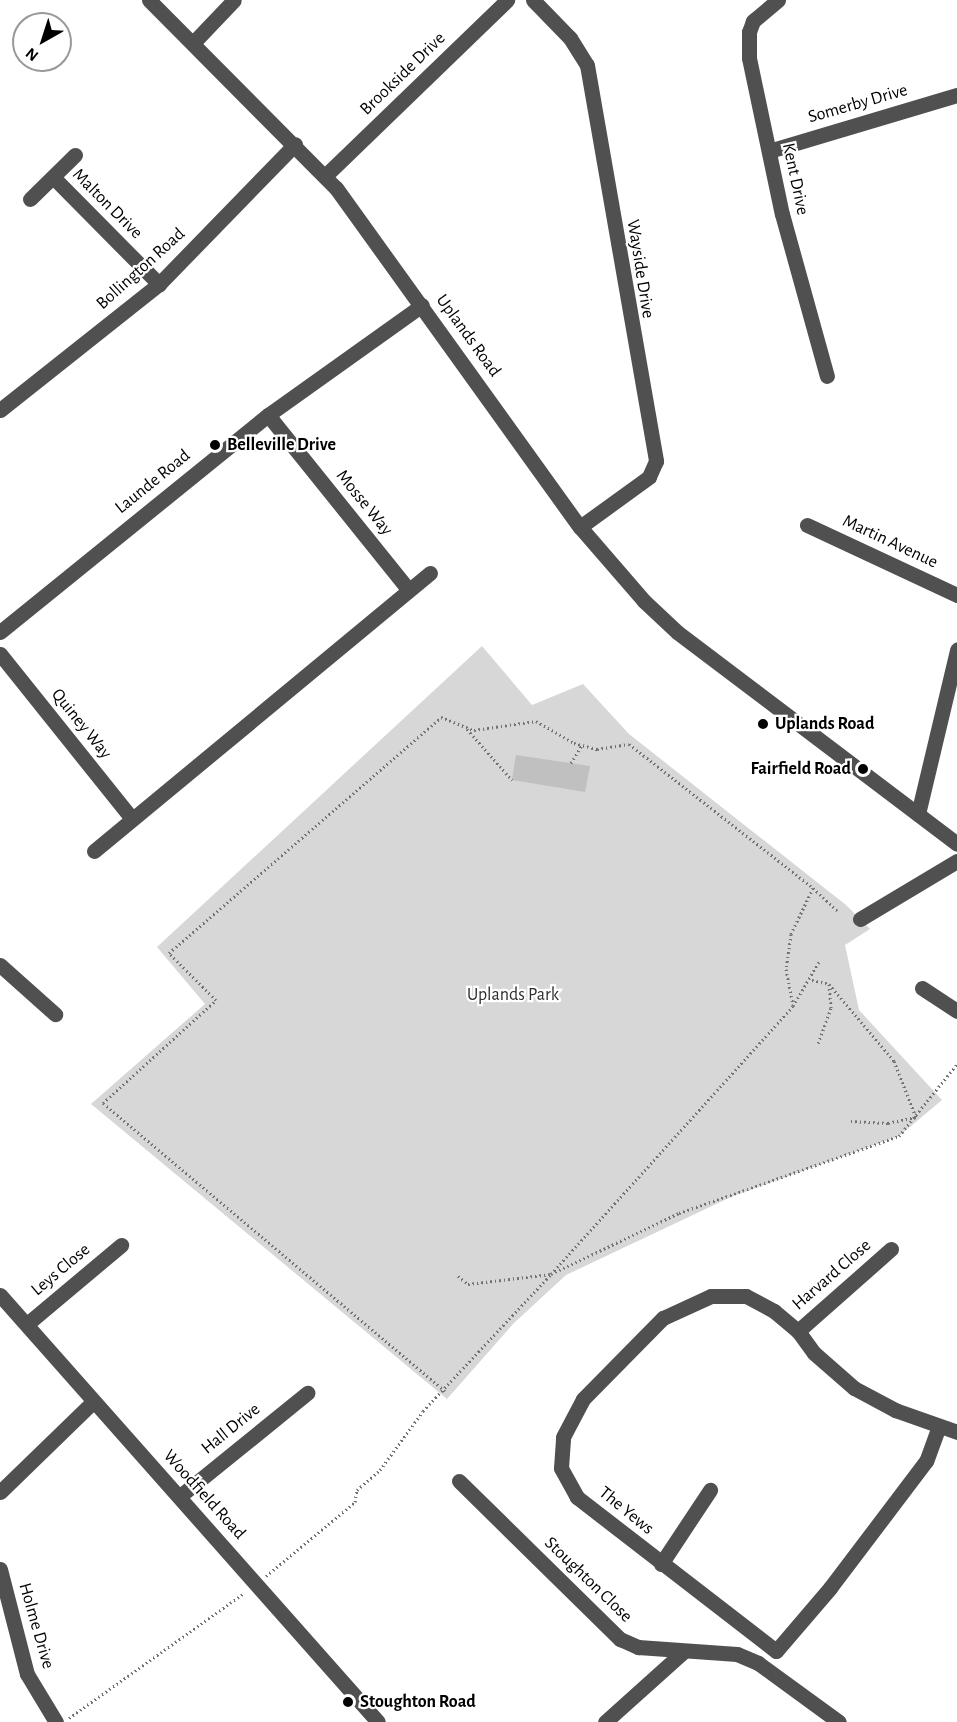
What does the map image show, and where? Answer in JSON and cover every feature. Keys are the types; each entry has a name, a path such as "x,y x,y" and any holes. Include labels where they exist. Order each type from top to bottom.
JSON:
{"street":[{"name":"Uplands Road","path":"149,0 326,175 580,527 676,632 957,844"},
{"path":"193,43 234,0"},
{"name":"Wayside Drive","path":"533,0 570,38 587,65 656,461 649,477 580,527"},
{"name":"Kent Drive","path":"778,0 753,21 748,44 782,214 827,376"},
{"name":"Brookside Drive","path":"326,175 497,3"},
{"name":"Somerby Drive","path":"769,151 957,95"},
{"name":"Bollington Road","path":"0,410 159,284 296,144"},
{"name":"Malton Drive","path":"30,199 75,154"},
{"name":"Malton Drive","path":"52,177 159,284"},
{"name":"Launde Road","path":"0,632 268,415 422,305"},
{"name":"Mosse Way","path":"268,415 408,588"},
{"name":"Martin Avenue","path":"807,525 957,595"},
{"path":"94,851 408,588 430,573"},
{"path":"918,814 957,650"},
{"name":"Quiney Way","path":"0,654 132,819"},
{"path":"860,919 957,861"},
{"path":"0,965 55,1014"},
{"path":"922,988 957,1011"},
{"name":"Leys Close","path":"27,1324 121,1245"},
{"name":"Harvard Close","path":"798,1331 891,1249"},
{"name":"Woodfield Road","path":"0,1295 378,1722"},
{"name":"The Yews","path":"939,1426 926,1461 830,1588 776,1651 577,1497 561,1468 563,1437 583,1399 663,1318 711,1296 746,1296 774,1311 798,1331 814,1353 854,1388 895,1410 957,1432"},
{"name":"Hall Drive","path":"180,1496 307,1393"},
{"path":"0,1492 93,1402"},
{"name":"Stoughton Close","path":"459,1481 620,1640 638,1647 682,1652 737,1654 758,1663 839,1722"},
{"path":"661,1564 710,1490"},
{"name":"Holme Drive","path":"0,1569 27,1674 57,1722"},
{"path":"605,1722 682,1652"}],"path":[{"path":"446,1391 103,1103 216,1000 169,953 441,717 474,730 536,721 582,745 597,749 628,744 813,888 837,910"},
{"path":"466,727 512,780"},
{"path":"571,763 582,745"},
{"path":"793,1006 786,969 790,934 813,888"},
{"path":"62,1722 257,1584 355,1502 357,1490 380,1470 423,1411 446,1391 793,1006 811,980 820,960"},
{"path":"811,980 829,984 894,1061 916,1117"},
{"path":"818,1044 831,1008 829,984"},
{"path":"458,1276 468,1284 551,1274 679,1213 899,1136 957,1064"},
{"path":"850,1121 888,1123 916,1117"}],"green space":[{"name":"Uplands Park","path":"482,646 532,705 583,684 629,734 846,905 870,929 845,945 859,1010 942,1100 899,1136 731,1197 566,1275 514,1323 447,1399 91,1104 205,1004 157,947"}],"building":[{"path":"516,755 590,766 585,792 512,780"}],"place":[{"name":"Belleville Drive","path":"215,445"},
{"name":"Uplands Road","path":"763,724"},
{"name":"Fairfield Road","path":"863,769"},
{"name":"Stoughton Road","path":"348,1702"}]}
